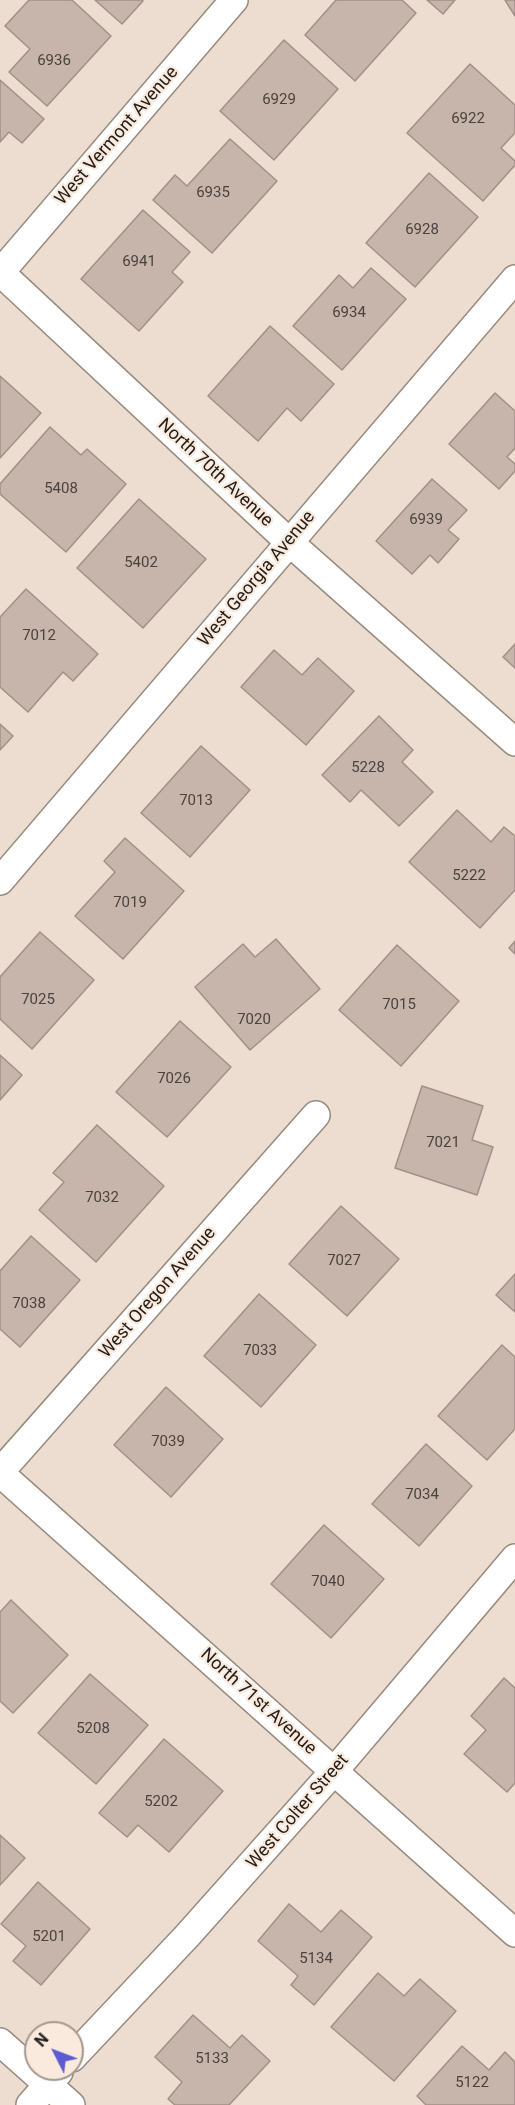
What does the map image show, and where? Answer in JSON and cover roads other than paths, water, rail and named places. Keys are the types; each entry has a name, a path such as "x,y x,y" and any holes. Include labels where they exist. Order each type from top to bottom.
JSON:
{"street":[{"name":"West Vermont Avenue","path":"0,272 234,0"},
{"name":"North 70th Avenue","path":"0,272 289,542 515,742"},
{"name":"West Georgia Avenue","path":"0,881 515,279"},
{"name":"West Oregon Avenue","path":"0,1472 316,1115"},
{"name":"North 71st Avenue","path":"0,1472 515,1933"},
{"name":"West Colter Street","path":"84,2045 187,1936 335,1770 515,1558"},
{"path":"0,2042 24,2057"},
{"path":"30,2105 51,2081"},
{"path":"58,2081 71,2105"}]}
